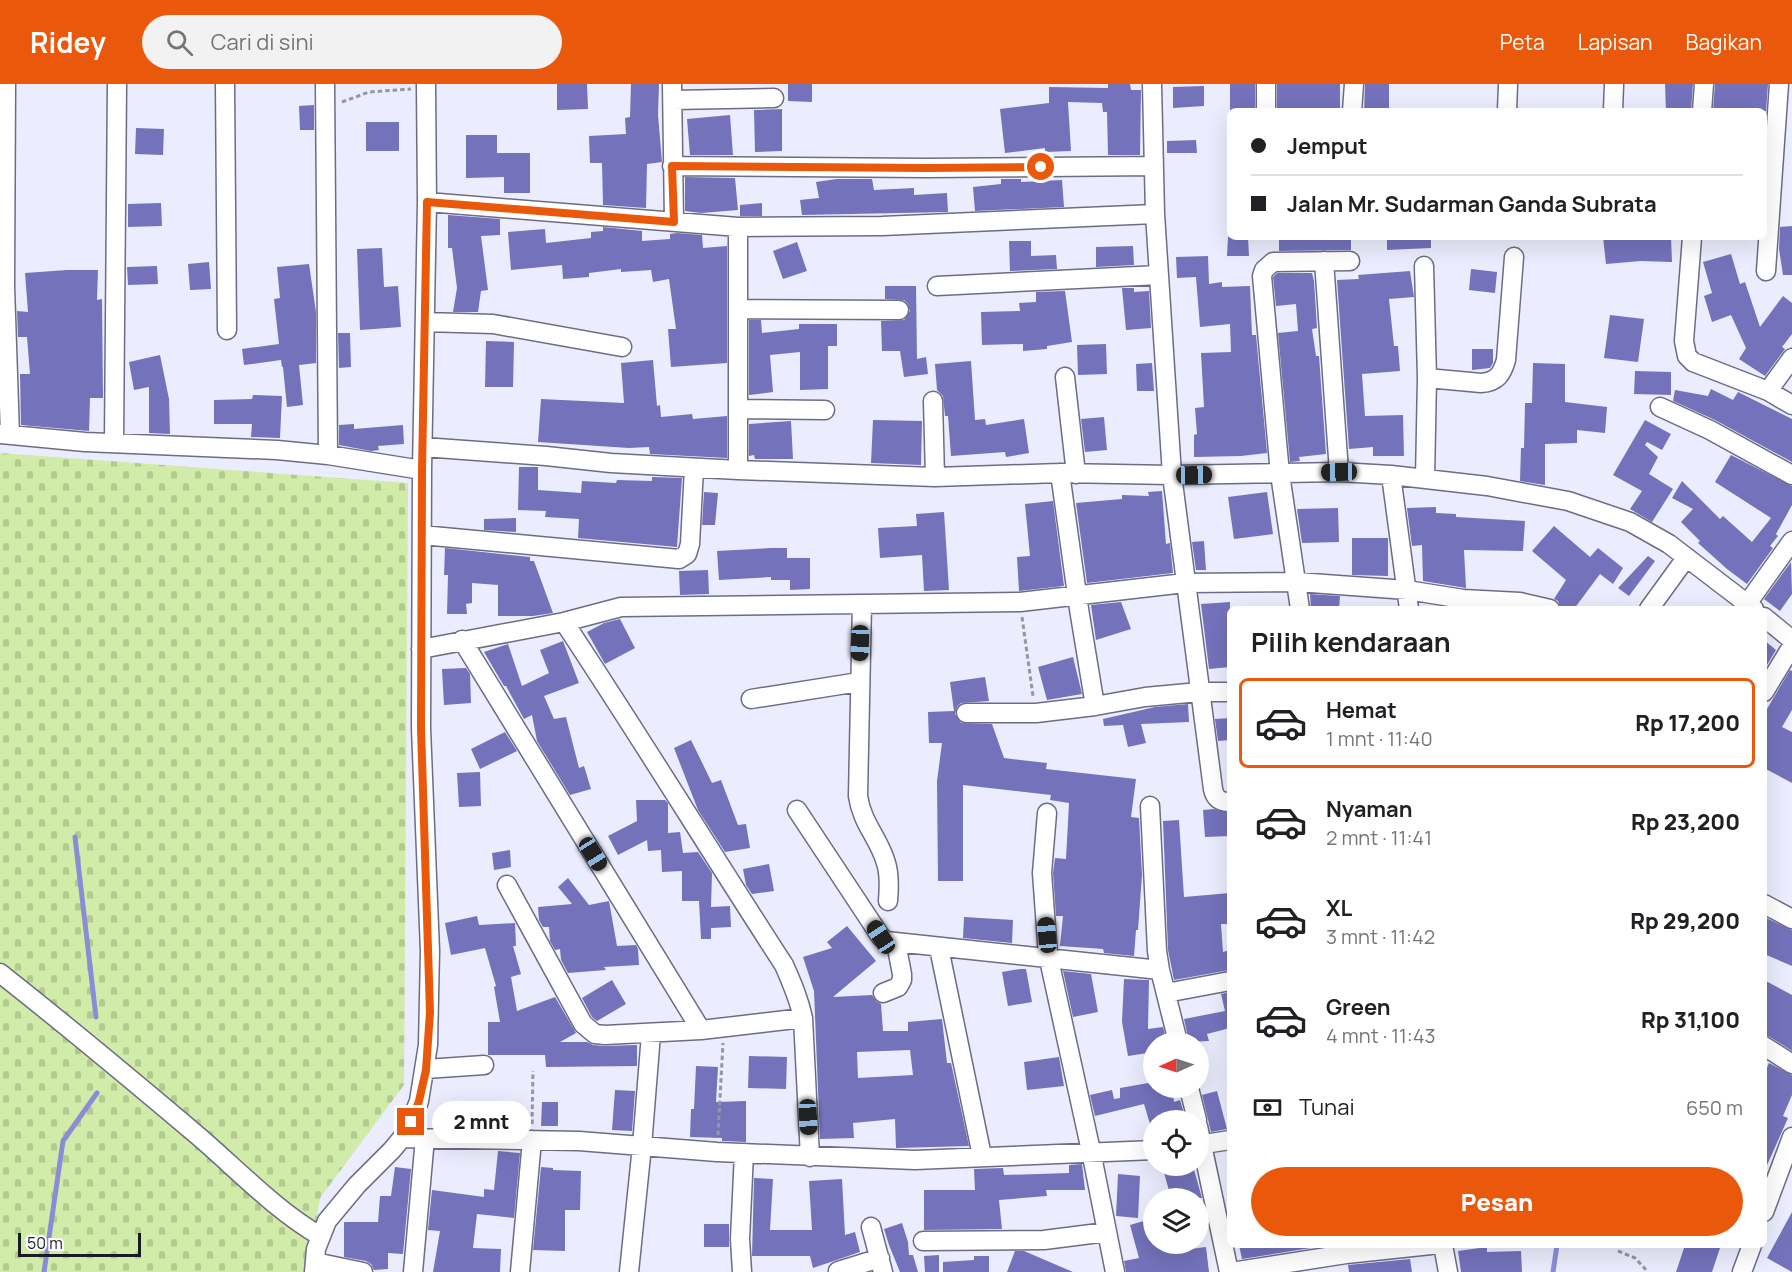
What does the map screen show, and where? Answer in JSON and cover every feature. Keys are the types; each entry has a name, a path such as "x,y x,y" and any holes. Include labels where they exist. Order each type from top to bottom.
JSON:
{"street":[{"path":"6,84 5,434 45,439 277,450 328,455 422,470"},
{"path":"114,442 117,84"},
{"path":"225,84 227,330"},
{"path":"325,84 328,455"},
{"path":"1152,84 1155,214 1172,475 1214,795 1219,800 1227,801"},
{"path":"1266,84 1266,108"},
{"path":"1352,108 1354,84"},
{"path":"1507,108 1508,84"},
{"path":"1613,108 1614,84"},
{"path":"1702,108 1704,84"},
{"path":"1766,271 1779,84"},
{"path":"363,1272 314,1267 320,1236 327,1221 343,1201 402,1138 419,1101 426,1070 430,1012 430,951 421,728 422,470 427,202 426,86"},
{"path":"674,222 673,92 774,98"},
{"path":"672,166 927,168 1154,166"},
{"path":"427,202 738,227 882,226 1155,214"},
{"path":"738,227 738,470"},
{"path":"1692,240 1684,341 1687,356 1699,366 1768,391 1792,405"},
{"path":"1426,378 1481,383 1500,376 1506,360 1514,257"},
{"path":"1324,261 1339,472"},
{"path":"1300,606 1280,474 1263,285 1264,270 1273,262 1350,261"},
{"path":"1424,266 1425,479"},
{"path":"937,286 1159,276"},
{"path":"739,309 899,310"},
{"path":"425,322 493,324 622,347"},
{"path":"1768,391 1792,358"},
{"path":"1065,377 1068,473 1078,596 1095,706"},
{"path":"933,401 935,477"},
{"path":"1660,407 1710,430 1792,475"},
{"path":"738,409 825,410"},
{"path":"423,447 738,470 935,477 1068,473 1172,475 1339,472 1391,475 1487,486 1568,501 1630,522 1669,544 1750,606 1792,541"},
{"path":"422,535 679,559 687,554 690,544 694,468"},
{"path":"1391,475 1409,606"},
{"path":"1651,606 1686,558"},
{"path":"421,649 564,622 621,607 1020,603 1185,584 1297,582 1407,590 1463,599 1535,606"},
{"path":"862,604 858,796 860,812 887,864 888,902"},
{"path":"1767,619 1792,640"},
{"path":"564,622 784,965 800,1000 803,1018 810,1157"},
{"path":"462,640 700,1030"},
{"path":"1767,687 1792,646"},
{"path":"751,699 859,682"},
{"path":"966,713 1036,713 1145,697 1227,692"},
{"path":"1150,806 1155,921 1160,970 1176,1032"},
{"path":"797,810 881,937 886,941 896,944 1160,970"},
{"path":"1047,813 1042,873 1049,959 1115,1272"},
{"path":"507,885 583,1024 595,1034 651,1034 803,1018"},
{"path":"1767,906 1792,919"},
{"path":"883,993 898,987 902,980 896,944"},
{"path":"939,948 982,1156"},
{"path":"0,973 78,1035 290,1217 320,1236"},
{"path":"1166,993 1227,982"},
{"path":"628,1272 642,1146 651,1034"},
{"path":"1767,1048 1792,1064"},
{"path":"426,1070 484,1065"},
{"path":"1767,1195 1771,1172 1792,1137"},
{"path":"402,1138 579,1141 717,1152 915,1160 1143,1150"},
{"path":"412,1272 425,1138"},
{"path":"1209,1139 1227,1140"},
{"path":"520,1272 532,1140"},
{"path":"742,1272 740,1239 744,1152"},
{"path":"1209,1176 1230,1272 1408,1248"},
{"path":"838,1271 882,1265 871,1227"},
{"path":"923,1241 1044,1240 1107,1232"},
{"path":"1444,1248 1448,1272"},
{"path":"1742,1272 1751,1248"}],"path":[{"path":"325,104 338,104 369,92 426,86"},
{"path":"1020,603 1036,713"},
{"path":"717,1152 723,1027"},
{"path":"532,1140 533,1071"},
{"path":"1618,1251 1635,1258 1648,1272"}],"green space":[{"path":"0,453 408,483 404,1085 320,1198 308,1272 0,1272"}],"building":[{"path":"557,84 587,84 588,109 557,110"},
{"path":"631,84 659,84 658,115 662,162 647,164 646,208 603,205 602,163 590,163 589,136 626,134 625,118 630,117"},
{"path":"788,84 812,84 812,102 788,101"},
{"path":"1108,84 1130,84 1131,90 1141,90 1140,155 1108,155 1107,112 1103,112 1102,103 1068,102 1071,151 1045,152 1045,148 1005,153 1000,109 1049,103 1049,87 1108,88"},
{"path":"1230,84 1255,84 1255,108 1230,108"},
{"path":"1277,84 1340,84 1340,108 1277,108"},
{"path":"1365,84 1389,84 1389,108 1364,108"},
{"path":"1665,84 1693,84 1691,108 1666,108"},
{"path":"1715,84 1768,84 1766,108 1713,108"},
{"path":"1204,86 1204,106 1173,108 1173,87"},
{"path":"314,105 314,130 300,130 299,106"},
{"path":"782,109 782,151 755,152 754,110"},
{"path":"730,115 733,155 690,155 687,119"},
{"path":"366,122 399,122 399,151 366,151"},
{"path":"136,128 164,129 163,155 135,154"},
{"path":"466,135 497,135 497,153 530,153 530,193 504,193 504,177 466,178"},
{"path":"1196,140 1197,153 1167,153 1167,141"},
{"path":"685,177 735,178 738,210 701,213 685,211"},
{"path":"837,179 872,179 874,190 914,188 914,195 947,193 948,212 802,215 800,200 819,198 816,182"},
{"path":"1001,179 1021,179 1021,182 1062,180 1064,207 975,211 973,187 1001,184"},
{"path":"161,203 162,226 128,227 128,204"},
{"path":"762,203 762,216 740,216 740,205"},
{"path":"448,215 500,219 500,235 481,236 488,290 481,291 478,312 453,312 457,288 452,248 448,248"},
{"path":"1792,226 1792,275 1783,275 1779,249 1780,227"},
{"path":"603,227 642,231 642,241 670,239 670,234 677,233 702,235 703,248 727,246 727,363 671,367 668,329 676,329 669,279 653,282 651,270 621,272 621,269 589,273 589,277 563,279 562,265 511,270 508,232 545,229 546,243 591,238 591,232 603,231"},
{"path":"1228,240 1248,240 1249,256 1227,256"},
{"path":"1279,240 1351,240 1351,250 1279,251"},
{"path":"1387,240 1431,240 1431,248 1387,250"},
{"path":"1603,240 1671,240 1672,262 1641,261 1606,264"},
{"path":"1009,241 1031,241 1031,256 1056,255 1057,269 1010,271"},
{"path":"797,242 807,271 783,279 773,251"},
{"path":"1133,246 1134,265 1096,267 1096,247"},
{"path":"382,248 384,287 398,286 401,327 360,330 357,249"},
{"path":"1731,254 1740,284 1745,282 1760,327 1783,296 1792,303 1792,334 1782,347 1785,349 1765,376 1739,359 1746,348 1731,315 1712,322 1704,296 1712,293 1703,262"},
{"path":"1208,256 1209,284 1222,282 1222,287 1250,286 1252,335 1256,335 1267,453 1194,457 1194,435 1197,434 1195,408 1204,407 1201,353 1231,352 1230,324 1200,327 1196,277 1177,278 1176,257"},
{"path":"209,262 211,289 190,290 188,264"},
{"path":"309,264 316,312 316,363 299,365 303,405 287,407 281,360 244,365 242,349 279,344 274,299 280,298 277,267"},
{"path":"157,266 158,284 128,285 127,267"},
{"path":"1471,269 1497,272 1495,293 1469,290"},
{"path":"98,270 97,300 102,299 103,398 90,398 89,431 21,425 20,374 30,374 27,337 18,337 17,311 28,312 25,273"},
{"path":"1410,271 1414,297 1389,299 1394,346 1398,346 1400,371 1362,374 1365,416 1403,415 1404,456 1373,456 1373,447 1349,449 1337,280 1359,279 1358,275"},
{"path":"1277,273 1312,273 1317,328 1312,329 1316,356 1319,356 1326,454 1299,457 1300,461 1290,462 1278,333 1298,331 1296,304 1276,306 1273,277"},
{"path":"885,286 916,286 917,359 926,357 928,374 904,377 900,351 882,351 881,321 904,320 910,311 904,300 885,299"},
{"path":"1122,288 1134,288 1134,292 1149,291 1151,328 1126,330"},
{"path":"1065,291 1072,342 1047,346 1047,349 1023,351 1023,344 982,345 981,312 1020,311 1019,303 1036,302 1036,292"},
{"path":"1610,315 1644,319 1638,362 1604,358"},
{"path":"749,320 761,320 762,333 799,329 799,324 837,324 837,346 828,346 828,389 800,390 800,352 770,355 773,392 749,395"},
{"path":"338,333 350,333 351,367 339,368"},
{"path":"486,341 514,342 513,387 485,387"},
{"path":"1106,344 1107,374 1078,375 1077,345"},
{"path":"1472,349 1493,349 1493,363 1490,368 1472,370"},
{"path":"160,355 169,399 170,434 149,433 149,387 134,390 129,362"},
{"path":"653,360 657,406 660,405 661,417 692,414 693,419 727,416 727,458 650,454 649,447 629,448 538,442 541,399 624,403 621,363"},
{"path":"971,361 975,420 985,419 986,425 1024,419 1029,453 1006,457 1005,452 951,456 948,416 945,416 943,396 937,390 935,364"},
{"path":"1152,363 1154,391 1137,391 1136,364"},
{"path":"1533,363 1565,364 1565,402 1607,407 1605,433 1577,430 1577,443 1545,444 1545,485 1520,481 1521,448 1524,448 1525,403 1532,403"},
{"path":"1635,371 1671,372 1671,395 1634,394"},
{"path":"1711,389 1733,400 1738,392 1792,419 1792,462 1715,420 1673,401 1675,390 1708,396"},
{"path":"253,395 282,396 280,438 251,437 252,424 214,424 214,400 252,399"},
{"path":"1104,417 1107,450 1085,452 1081,419"},
{"path":"873,420 922,421 921,465 871,463"},
{"path":"1645,420 1671,434 1662,450 1647,442 1645,445 1658,457 1649,474 1673,489 1652,522 1630,509 1642,491 1613,475"},
{"path":"791,421 793,459 755,459 754,455 749,456 749,424"},
{"path":"354,424 354,429 403,425 404,444 378,446 379,450 371,451 339,445 339,425"},
{"path":"1731,455 1792,486 1792,505 1776,534 1778,536 1770,546 1773,548 1747,584 1698,543 1700,541 1681,522 1693,509 1672,498 1682,481 1720,519 1723,516 1752,542 1771,518 1715,482"},
{"path":"519,467 538,467 538,490 581,493 582,481 616,483 617,480 652,481 652,477 682,478 677,547 578,538 579,519 545,517 546,511 518,510"},
{"path":"1162,491 1166,544 1170,543 1173,573 1087,583 1076,503 1122,499 1122,495 1149,496 1148,492"},
{"path":"704,492 718,493 715,525 702,525"},
{"path":"1267,492 1273,534 1234,539 1228,497"},
{"path":"1053,501 1064,586 1019,591 1017,557 1030,556 1025,504"},
{"path":"1436,507 1436,513 1456,514 1456,517 1525,521 1523,551 1464,550 1466,588 1423,581 1422,545 1412,546 1407,508"},
{"path":"1338,508 1339,542 1302,543 1297,509"},
{"path":"944,512 949,590 924,591 922,555 880,558 878,528 917,526 916,514"},
{"path":"516,518 516,532 484,530 484,519"},
{"path":"1554,526 1590,557 1598,548 1623,568 1613,584 1600,574 1576,606 1560,606 1554,599 1566,580 1532,551"},
{"path":"1352,538 1388,538 1388,576 1352,575"},
{"path":"1204,541 1206,570 1196,570 1192,542"},
{"path":"445,548 530,557 530,561 534,561 553,613 533,616 498,616 498,585 472,583 472,603 466,604 467,614 447,614 448,575 444,575"},
{"path":"787,548 787,558 810,558 810,589 790,590 790,580 771,580 771,577 719,580 717,551"},
{"path":"1648,556 1655,561 1629,596 1618,588"},
{"path":"1791,562 1792,594 1780,611 1764,599"},
{"path":"708,570 709,594 680,595 679,571"},
{"path":"1310,594 1340,596 1339,606 1311,606"},
{"path":"1121,602 1131,629 1096,640 1091,605"},
{"path":"1230,602 1230,606 1227,606 1227,667 1209,669 1201,604"},
{"path":"620,619 635,648 605,664 587,632 604,623"},
{"path":"563,641 579,683 544,696 554,719 566,717 579,768 584,766 591,789 570,795 537,741 532,715 524,719 484,652 508,644 522,686 549,673 540,650"},
{"path":"1767,642 1776,650 1767,665"},
{"path":"1073,657 1082,694 1047,700 1038,667"},
{"path":"466,668 470,674 471,703 444,705 442,669"},
{"path":"1790,670 1792,671 1792,710 1782,727 1792,732 1792,783 1767,770 1767,709"},
{"path":"985,677 989,701 961,703 955,714 961,723 992,724 1004,758 1047,763 1046,769 1136,779 1131,817 1139,818 1142,875 1134,956 1104,953 1103,949 1060,946 1063,916 1056,916 1053,873 1055,858 1066,859 1069,803 1050,800 1051,795 963,785 963,881 938,881 937,781 942,743 929,743 928,712 954,711 950,682"},
{"path":"1188,704 1189,722 1141,724 1146,743 1128,747 1123,725 1104,726 1103,719 1155,707"},
{"path":"1227,718 1227,740 1218,741 1215,719"},
{"path":"505,732 517,751 480,769 471,749"},
{"path":"691,740 712,783 721,780 738,825 746,824 750,848 725,852 698,810 674,748"},
{"path":"480,772 481,806 459,807 457,773"},
{"path":"636,800 665,800 668,803 668,833 680,832 683,853 698,852 712,873 711,907 730,906 731,927 711,928 711,939 701,939 699,901 682,901 682,871 662,872 661,850 648,851 647,840 618,855 608,836 637,821"},
{"path":"1214,809 1227,812 1227,836 1205,837 1203,810"},
{"path":"1179,820 1184,897 1227,893 1227,924 1221,924 1223,952 1227,951 1227,971 1174,980 1168,950 1163,821"},
{"path":"510,850 511,867 494,870 492,853"},
{"path":"769,864 774,891 752,894 746,885 743,869"},
{"path":"568,878 589,905 609,901 617,946 636,945 639,965 604,967 606,970 568,973 561,960 560,949 555,950 550,941 549,927 543,927 539,920 538,907 572,904 558,887"},
{"path":"477,916 479,925 515,923 516,946 513,946 521,974 511,977 517,1011 555,997 576,1033 560,1042 587,1042 604,1046 637,1045 637,1066 546,1067 545,1055 488,1055 488,1022 500,1022 494,987 496,986 485,948 451,955 445,923"},
{"path":"964,917 1013,920 1012,943 963,938"},
{"path":"1767,918 1792,930 1792,966 1767,955"},
{"path":"847,926 876,961 833,997 872,995 881,1004 883,1031 908,1031 908,1022 942,1019 947,1063 951,1063 969,1146 896,1148 895,1119 853,1123 854,1138 820,1139 814,991 803,957 832,948 827,942","holes":["910,1050 913,1075 858,1078 857,1052"]},
{"path":"1026,969 1032,1002 1008,1006 1002,972"},
{"path":"1063,971 1091,974 1098,1012 1073,1017"},
{"path":"1124,979 1149,980 1148,1029 1163,1027 1164,1032 1143,1032 1143,1054 1128,1056 1122,1022"},
{"path":"612,980 626,1004 597,1021 592,1017 582,998"},
{"path":"1767,982 1792,995 1792,1051 1767,1036"},
{"path":"1227,993 1227,1029 1209,1033 1187,1032 1184,1019 1225,1011 1221,994"},
{"path":"749,1056 787,1057 786,1089 748,1088"},
{"path":"1059,1057 1064,1086 1027,1090 1024,1062"},
{"path":"1769,1063 1792,1075 1792,1095 1783,1116 1788,1118 1767,1165 1767,1067"},
{"path":"696,1066 718,1067 716,1102 746,1101 746,1142 722,1141 722,1138 690,1137"},
{"path":"1143,1084 1143,1098 1173,1098 1174,1102 1180,1100 1183,1110 1146,1110 1144,1104 1095,1116 1090,1095 1112,1090 1114,1099 1120,1098 1120,1088"},
{"path":"615,1090 635,1091 632,1131 612,1130"},
{"path":"1217,1091 1227,1129 1211,1132 1209,1110 1206,1110 1203,1098 1209,1098 1209,1093"},
{"path":"542,1102 558,1102 558,1126 541,1126"},
{"path":"496,1104 497,1126 463,1127 463,1105"},
{"path":"498,1151 520,1153 514,1218 477,1214 473,1248 501,1249 500,1272 433,1272 440,1231 428,1230 432,1190 484,1197 484,1189 494,1190"},
{"path":"1082,1164 1085,1190 1046,1190 1047,1196 999,1200 1002,1229 924,1230 924,1190 975,1190 974,1169 1003,1168 1004,1175 1069,1173 1069,1165"},
{"path":"395,1167 411,1169 403,1254 388,1253 388,1269 374,1270 366,1261 344,1257 344,1222 378,1222 380,1196 391,1196"},
{"path":"541,1167 581,1171 580,1210 565,1210 565,1251 533,1250"},
{"path":"1118,1174 1140,1176 1138,1218 1116,1216"},
{"path":"1165,1176 1196,1176 1199,1188 1168,1188"},
{"path":"754,1178 773,1179 770,1230 812,1230 809,1181 842,1179 845,1235 855,1232 860,1252 813,1268 810,1256 752,1256"},
{"path":"1792,1212 1792,1272 1767,1258"},
{"path":"1143,1221 1143,1254 1207,1254 1209,1272 1126,1272 1124,1261 1139,1258 1130,1225"},
{"path":"902,1223 908,1242 909,1255 913,1255 918,1272 900,1272 889,1245 884,1229"},
{"path":"704,1224 729,1224 729,1247 704,1247"},
{"path":"1240,1248 1311,1248 1242,1259"},
{"path":"1487,1248 1487,1252 1521,1251 1522,1272 1461,1272 1458,1251"},
{"path":"1684,1248 1720,1248 1712,1272 1676,1272"},
{"path":"1015,1251 1024,1251 1073,1272 1007,1272"},
{"path":"939,1255 939,1272 925,1272 924,1256"},
{"path":"974,1256 989,1256 989,1272 943,1272 943,1262 974,1260"},
{"path":"1410,1259 1412,1272 1349,1272 1348,1265"}],"waterway":[{"path":"75,837 96,1017"},
{"path":"44,1272 63,1141 97,1093"},
{"path":"1553,1272 1557,1248"}],"route":[{"path":"411,1122 419,1101 426,1070 430,1012 430,951 421,728 422,470 427,202 674,222 672,166 1041,167"}]}
